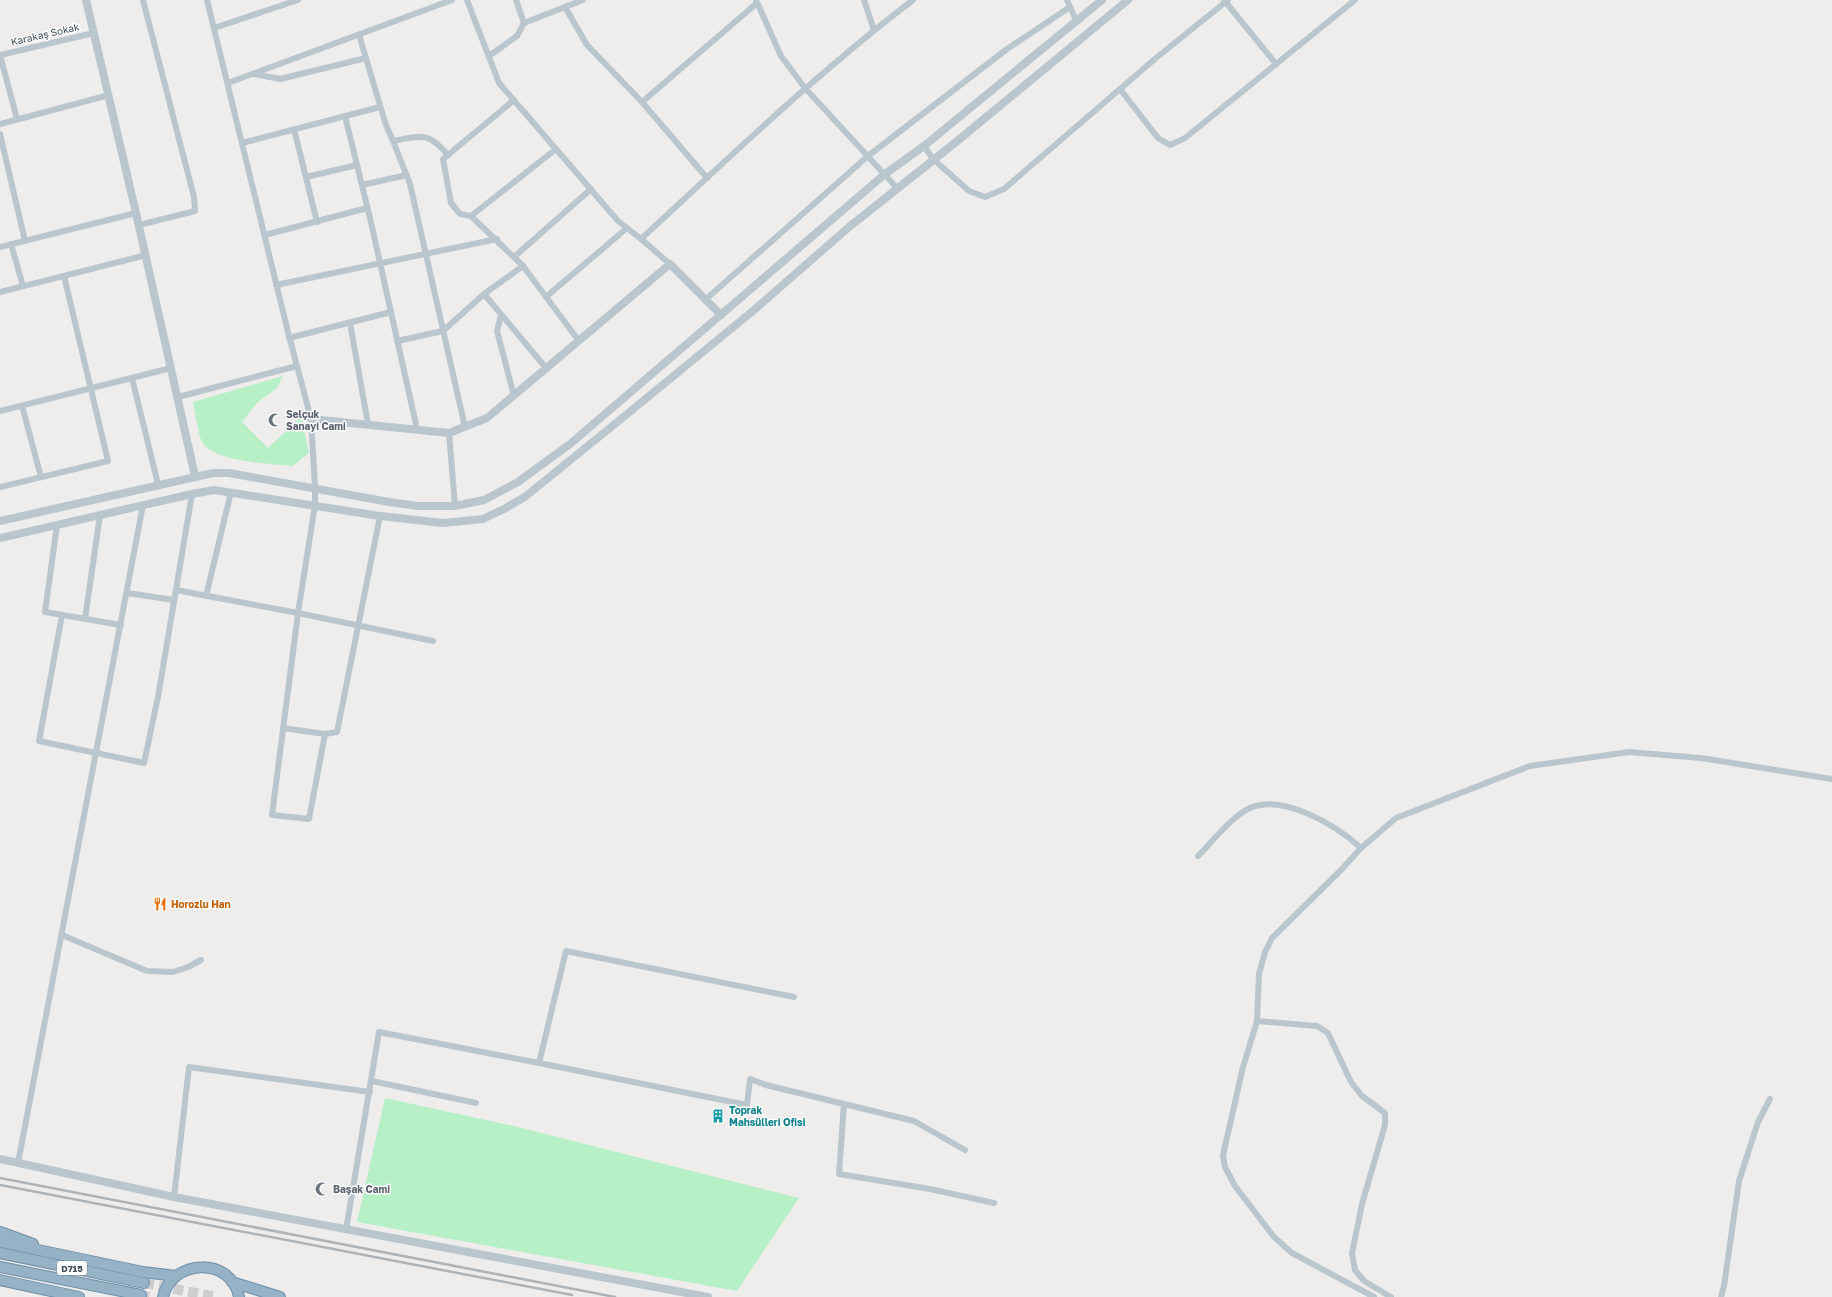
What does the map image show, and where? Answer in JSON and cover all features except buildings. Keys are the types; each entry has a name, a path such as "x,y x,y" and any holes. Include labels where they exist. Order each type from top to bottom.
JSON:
{"highway":[{"path":"0,1232 57,1254"},
{"path":"0,1242 143,1272 176,1276"},
{"name":"D715","path":"0,1253 144,1283"},
{"name":"D715","path":"0,1266 141,1295"},
{"path":"163,1297 168,1284 176,1276 187,1269 199,1267 212,1268 223,1273 232,1282 239,1297"},
{"path":"0,1280 79,1297"},
{"path":"232,1282 280,1297"}],"street":[{"path":"86,0 146,255 195,476"},
{"path":"139,225 195,211 194,196 143,0"},
{"path":"207,0 276,285 311,419 315,505 298,613 272,815 309,820 325,734"},
{"path":"214,28 298,0"},
{"path":"228,83 452,0"},
{"path":"468,0 499,83 618,221 670,264 721,315"},
{"path":"516,0 524,23"},
{"path":"489,56 517,36 524,23 583,0"},
{"path":"864,0 874,30"},
{"path":"641,239 805,88 874,30 913,0"},
{"path":"1066,0 1076,20"},
{"path":"0,521 158,484 213,473 229,473 418,506 455,506 484,500 518,482 570,444 885,174 924,146 1102,0"},
{"path":"0,538 214,490 380,516 443,523 483,518 504,510 520,499 754,310 849,227 956,142 1128,0"},
{"path":"1120,89 1158,138 1170,145 1185,138 1355,0"},
{"path":"642,102 757,1 781,56 805,88 897,188"},
{"path":"924,146 933,159 969,191 985,197 1004,189 1120,89 1226,1 1276,64"},
{"path":"566,7 588,45 642,102 707,178"},
{"path":"705,300 868,156 1006,49 1070,7"},
{"name":"Karakaş Sokak","path":"0,55 94,33"},
{"path":"359,35 386,126 407,175 465,427"},
{"path":"0,55 17,119"},
{"path":"253,74 280,79 366,58"},
{"path":"0,124 109,95"},
{"path":"514,100 442,159 451,203 460,214 471,216 497,239 523,266 547,296 579,341"},
{"path":"242,143 380,107"},
{"path":"344,116 362,185 417,429"},
{"path":"294,130 317,222"},
{"path":"0,134 25,241"},
{"path":"393,141 422,136 433,139 448,154"},
{"path":"471,216 556,149"},
{"path":"306,177 357,165"},
{"path":"362,185 407,175"},
{"path":"514,257 591,190"},
{"path":"265,235 367,208"},
{"path":"0,247 136,213"},
{"path":"547,296 627,228"},
{"path":"276,285 497,239"},
{"path":"12,244 23,286"},
{"path":"0,292 146,255"},
{"path":"311,419 449,433 487,418 670,264"},
{"path":"397,341 443,331 484,294 523,266"},
{"path":"0,485 108,461 92,388 64,276"},
{"path":"484,294 547,369"},
{"path":"290,338 391,312"},
{"path":"501,314 497,331 514,396"},
{"path":"350,323 368,424"},
{"path":"178,397 297,366"},
{"path":"0,412 171,368"},
{"path":"132,378 158,484"},
{"path":"22,406 41,477"},
{"path":"449,433 455,506"},
{"path":"206,596 231,492"},
{"path":"62,615 39,741 144,762 158,697 192,494"},
{"path":"18,1164 143,505"},
{"path":"84,618 100,515"},
{"path":"283,728 325,734 337,732 380,516"},
{"path":"57,526 45,612 121,625"},
{"path":"176,590 433,641"},
{"path":"127,592 174,600"},
{"path":"1374,1297 1292,1252 1274,1237 1234,1186 1225,1167 1223,1155 1243,1067 1257,1021 1259,974 1265,952 1272,938 1342,870 1361,848 1396,818 1530,766 1629,752 1701,758 1832,779"},
{"path":"1198,856 1231,822 1249,808 1262,804 1286,806 1310,815 1347,835 1361,848"},
{"path":"62,935 147,971 173,972 188,968 201,960"},
{"path":"539,1063 566,951 794,996"},
{"path":"1257,1021 1317,1026 1328,1033 1351,1082 1362,1096 1385,1112 1385,1125 1362,1204 1352,1254 1355,1270 1364,1281 1391,1297"},
{"path":"346,1230 379,1032 747,1105 750,1078 766,1085 914,1121 965,1150"},
{"path":"174,1197 189,1067 370,1092"},
{"path":"372,1080 476,1103"},
{"path":"1721,1297 1724,1286 1739,1181 1758,1122 1770,1099"},
{"path":"844,1104 839,1174 930,1189 994,1203"},
{"path":"0,1159 174,1197 708,1297"}],"green space":[{"path":"283,376 277,388 258,402 242,422 268,448 301,417 309,453 293,466 244,461 218,454 208,449 202,442 193,402"},
{"path":"385,1098 518,1127 799,1198 737,1291 357,1222"}],"tunnel":[{"path":"144,1283 216,1297"},
{"path":"141,1295 149,1297"}],"railway":[{"path":"0,1178 615,1297"},
{"path":"0,1185 572,1295"}],"place":[{"name":"Selçuk Sanayi Cami","path":"275,420"},
{"name":"Horozlu Han","path":"160,904"},
{"name":"Toprak Mahsülleri Ofisi","path":"718,1116"},
{"name":"Başak Cami","path":"322,1189"}]}
